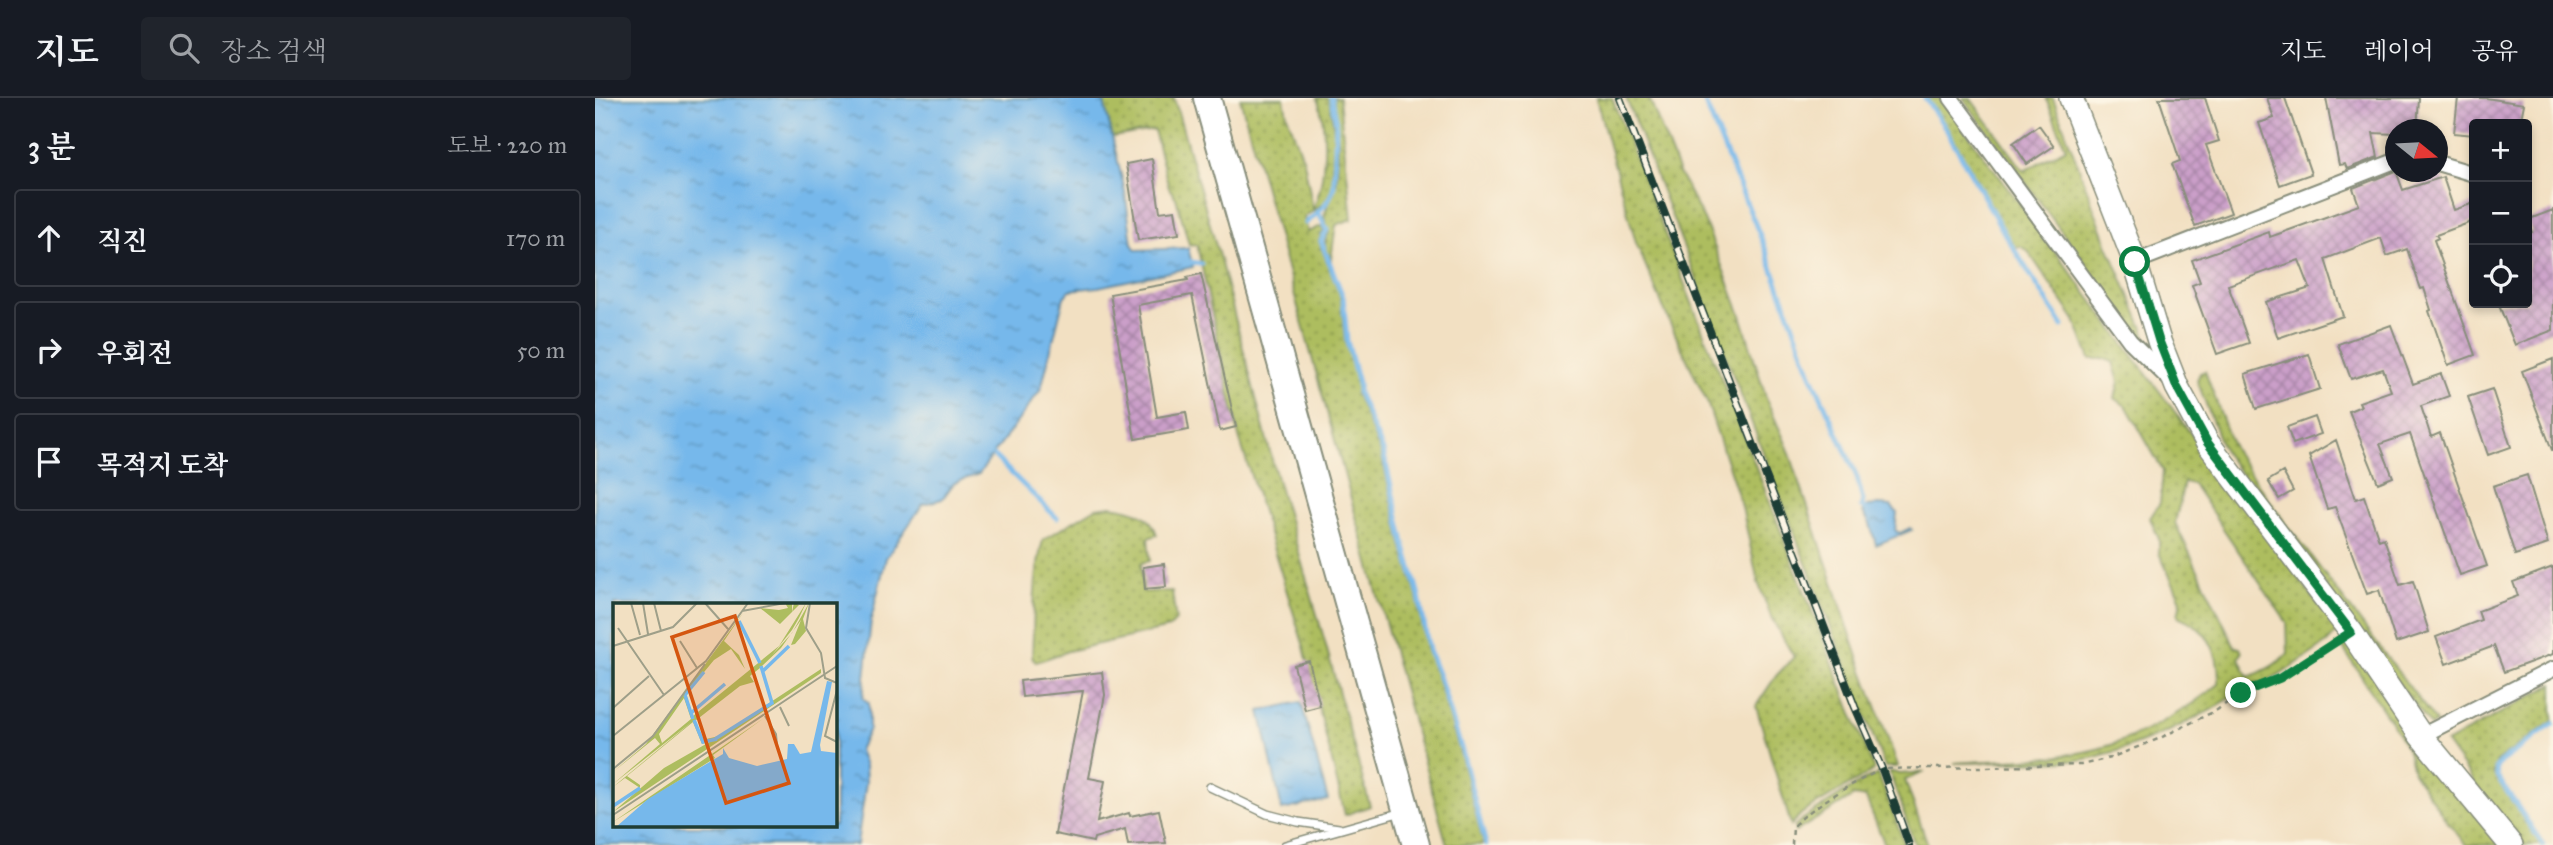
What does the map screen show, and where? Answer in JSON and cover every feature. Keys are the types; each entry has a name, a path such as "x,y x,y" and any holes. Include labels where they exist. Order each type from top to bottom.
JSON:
{"highway":[{"path":"1207,98 1416,845"}],"main road":[{"path":"2071,98 2135,262 2159,341 2177,387 2207,442 2351,632 2421,736 2511,845"}],"street":[{"path":"1951,98 2130,341 2177,387"},
{"path":"2135,262 2385,165"},
{"path":"2448,166 2469,172"},
{"path":"2421,736 2553,669"}],"lane":[{"path":"1210,787 1267,814 1339,828"},
{"path":"1286,845 1406,811"}],"path":[{"path":"1792,845 1793,826 1801,818 1859,780 1882,769 2081,765 2110,758 2158,739 2217,710 2241,693 2280,678 2351,632"}],"green space":[{"path":"1103,98 1174,98 1219,256 1277,479 1370,806 1345,815 1304,647 1239,437 1197,245 1189,244 1176,198 1169,188 1154,130 1112,137"},
{"path":"1240,98 1284,98 1287,115 1304,161 1313,209 1321,184 1324,154 1323,123 1317,98 1329,98 1336,143 1332,160 1333,186 1326,202 1304,217 1308,232 1321,226 1324,230 1319,241 1341,297 1345,341 1357,383 1356,394 1381,452 1417,596 1427,651 1460,752 1484,845 1447,845"},
{"path":"1333,98 1339,98 1352,219 1336,225 1331,259 1325,246 1329,233 1324,216 1337,181 1338,142"},
{"path":"1596,98 1612,98 1874,770 1801,814 1791,825 1756,706 1776,676 1794,657 1771,617 1758,582 1742,507 1707,402 1636,243"},
{"path":"1626,98 1649,98 1679,173 1704,220 1741,315 1767,401 1788,448 1897,767 1885,767"},
{"path":"1926,98 1941,98 2338,631 2327,643 2278,676 2239,691 2215,708 2167,732 2124,749 2091,758 2072,761 1954,763 2073,754 2111,745 2168,719 2219,684 2217,662 2204,635 2197,627 2178,616 2181,600 2159,553 2159,539 2150,518 2160,503 2163,471 2127,407 2115,398 2119,382 2113,362 2090,359 2075,320 2027,250 2020,246 2015,248 1946,126","holes":["2184,482 2193,484 2287,623 2288,654 2269,668 2248,677 2239,658 2242,653 2240,648 2235,647 2175,523"]},
{"path":"1963,98 1970,98 2024,171 2066,148 2046,98 2053,98 2150,351"},
{"path":"2205,371 2234,450 2436,722 2431,726 2224,452 2197,380 2200,373"},
{"path":"1111,506 1140,513 1154,528 1157,535 1148,538 1150,561 1141,563 1143,592 1172,591 1176,621 1169,628 1068,651 1036,662 1032,657 1035,598 1043,540 1096,508"},
{"path":"2345,639 2500,845 2466,845 2444,817 2413,772 2409,754 2400,736 2343,648 2335,647"},
{"path":"2553,684 2553,721 2497,761 2493,773 2541,845 2524,845 2446,743"},
{"path":"1889,771 1900,774 1925,772 1905,780 1928,845 1915,845"},
{"path":"1878,774 1905,845 1885,845 1866,798 1854,796 1795,832 1795,826 1803,819"}],"water":[{"path":"595,98 1103,98 1125,192 1132,244 1136,250 1188,248 1193,267 1098,287 1070,290 1064,297 1041,389 979,474 954,483 942,499 923,504 886,558 871,620 863,698 869,703 869,729 859,750 865,765 866,782 857,845 595,845"},
{"path":"1867,506 1891,506 1897,513 1895,530 1900,533 1910,528 1912,530 1876,545 1870,524 1863,512"},
{"path":"1301,702 1328,800 1282,810 1260,711"}],"building":[{"path":"2159,98 2205,98 2219,141 2206,145 2231,213 2195,226 2172,164 2180,161"},
{"path":"2267,98 2285,98 2311,174 2280,185 2259,123 2274,118"},
{"path":"2326,98 2419,98 2418,119 2385,119 2385,134 2373,133 2378,157 2347,169 2345,164 2339,165"},
{"path":"2458,98 2486,98 2524,104 2521,119 2469,119 2469,134 2454,133"},
{"path":"2039,125 2054,146 2027,164 2013,143"},
{"path":"1152,159 1160,212 1175,210 1179,234 1138,240 1126,164"},
{"path":"2385,175 2385,182 2400,182 2403,190 2428,182 2445,182 2454,210 2469,205 2469,223 2436,235 2438,238 2434,240 2475,355 2448,365 2424,288 2421,289 2407,249 2387,256 2381,238 2325,259 2343,316 2278,338 2266,302 2310,288 2299,260 2228,285 2249,343 2217,354 2192,285 2200,282 2192,260 2269,232 2270,237 2359,205 2353,188"},
{"path":"2553,210 2553,330 2515,345 2500,308 2532,308 2532,218"},
{"path":"1201,274 1236,427 1220,431 1192,295 1138,305 1157,417 1186,412 1189,430 1135,439 1110,294 1188,280 1187,277"},
{"path":"2391,325 2413,384 2441,374 2449,396 2421,406 2431,437 2440,433 2487,566 2460,575 2410,434 2380,444 2393,477 2378,483 2349,411 2361,406 2359,402 2391,391 2383,369 2351,379 2338,344"},
{"path":"2309,354 2320,389 2256,409 2245,374"},
{"path":"2553,359 2553,450 2552,450 2522,371"},
{"path":"2492,389 2511,447 2488,455 2468,397"},
{"path":"2315,417 2321,434 2293,444 2287,427"},
{"path":"2336,440 2356,499 2364,496 2379,540 2384,538 2400,585 2413,581 2429,632 2396,643 2379,590 2367,594 2335,507 2327,509 2309,456"},
{"path":"2283,472 2293,491 2279,499 2268,481"},
{"path":"2527,475 2548,544 2515,555 2493,486"},
{"path":"1164,564 1166,587 1145,589 1143,567"},
{"path":"2553,567 2553,654 2504,672 2494,646 2446,664 2436,637 2481,620 2478,611 2518,596 2513,582"},
{"path":"1309,661 1320,706 1305,710 1294,665"},
{"path":"1102,672 1105,695 1089,778 1105,781 1097,822 1129,813 1130,816 1159,810 1166,843 1128,845 1125,829 1094,838 1093,842 1055,834 1083,691 1022,697 1020,681"}],"waterway":[{"path":"1306,223 1327,202 1334,186 1336,123 1331,98"},
{"path":"1703,98 1764,245 1811,374 1857,477 1863,501 1861,507 1867,509"},
{"path":"1925,98 1945,127 2007,238 2063,326"},
{"path":"1318,212 1327,230 1321,241 1343,297 1347,341 1358,393 1383,451 1419,596 1429,651 1462,751 1486,845"},
{"path":"1187,261 1201,264"},
{"path":"994,456 1057,518"},
{"path":"2543,845 2497,776 2496,768 2500,762 2553,724"}],"railway":[{"path":"1620,98 1855,707 1882,769 1909,845"}],"route":[{"path":"2135,262 2159,341 2177,387 2207,442 2351,632 2280,678 2241,693"}]}
